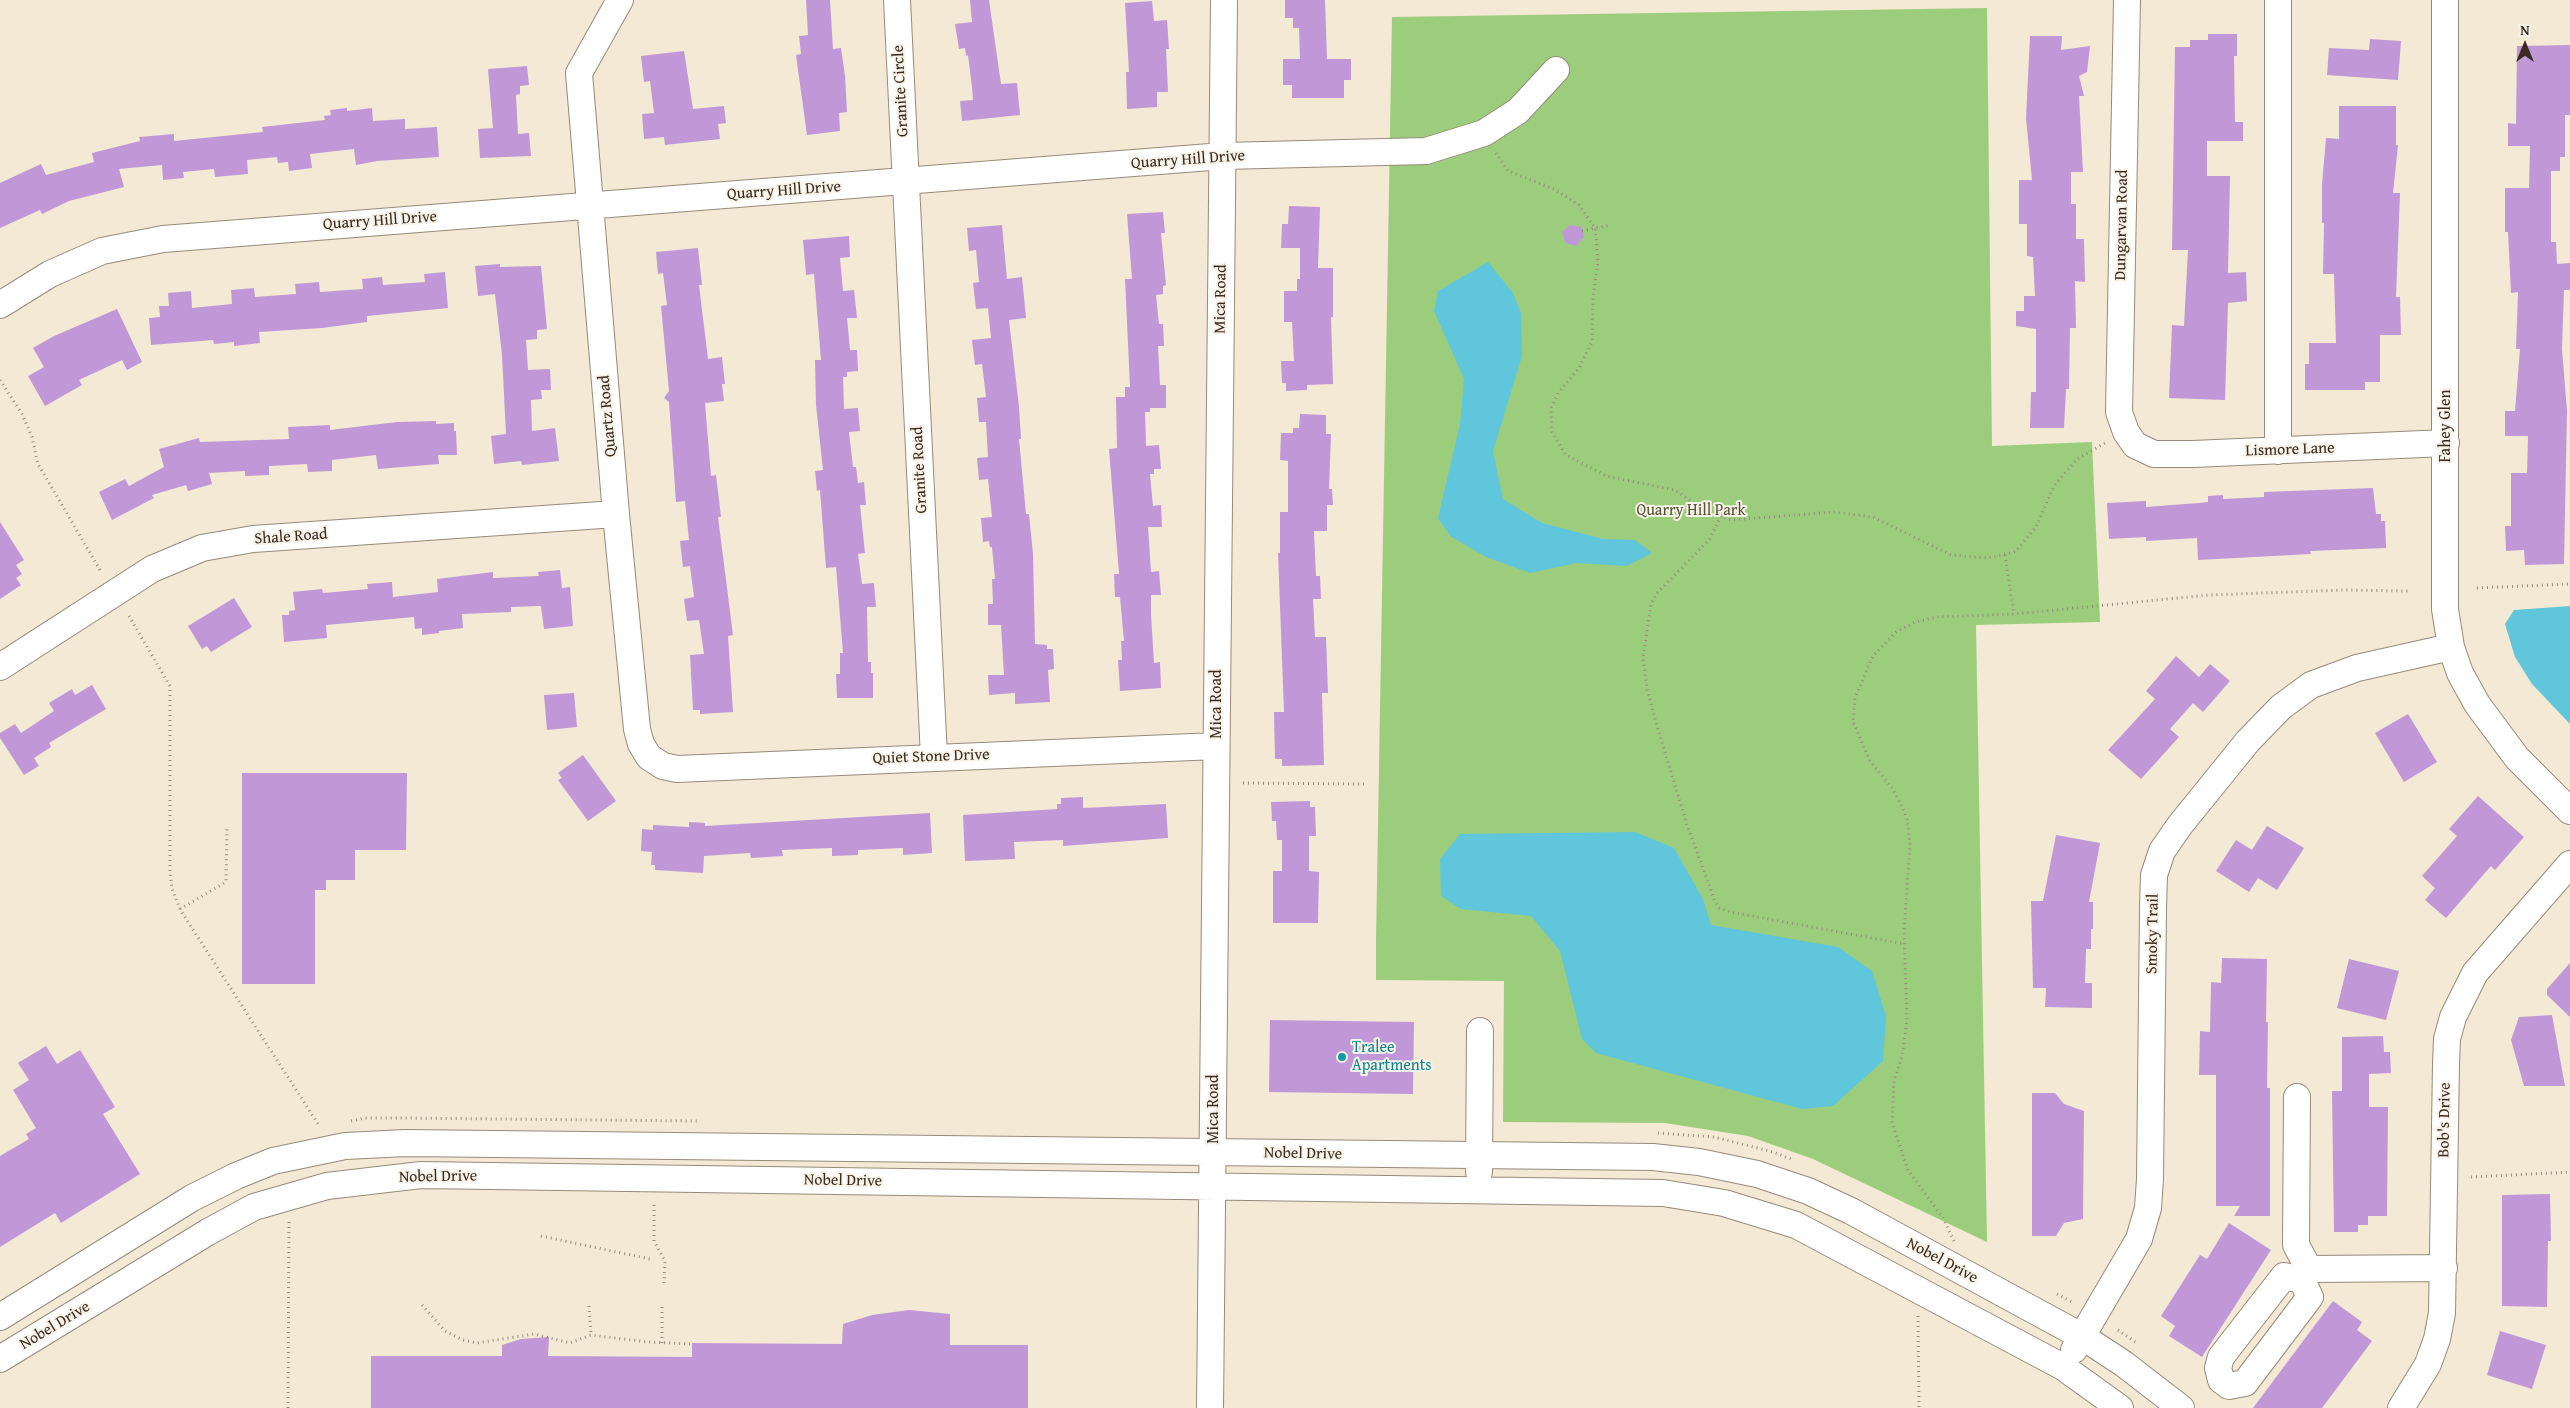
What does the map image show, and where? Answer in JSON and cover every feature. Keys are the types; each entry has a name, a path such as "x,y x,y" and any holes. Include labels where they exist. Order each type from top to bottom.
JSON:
{"street":[{"name":"Quartz Road","path":"620,0 579,73 616,514 637,728 641,744 649,757"},
{"name":"Granite Circle","path":"897,0 905,182"},
{"name":"Mica Road","path":"1210,1408 1224,0"},
{"name":"Dungarvan Road","path":"2127,0 2119,412 2131,438"},
{"path":"2278,0 2278,451"},
{"name":"Fahey Glen","path":"2446,0 2446,609 2451,647 2460,673 2494,728 2523,764 2570,811"},
{"name":"Quarry Hill Drive","path":"0,305 50,274 102,251 163,239 1223,156 1426,151 1484,134 1518,111 1556,70"},
{"name":"Granite Road","path":"905,182 934,757"},
{"name":"Lismore Lane","path":"2131,438 2154,454 2278,451 2446,443"},
{"name":"Shale Road","path":"0,667 152,569 202,548 253,540 616,514"},
{"name":"Smoky Trail","path":"2063,1366 2083,1336 2139,1239 2148,1208 2150,1179 2153,892 2154,875 2162,851 2180,825 2248,742 2281,706 2311,685 2357,668 2451,647"},
{"name":"Quiet Stone Drive","path":"649,757 663,766 677,769 1216,746"},
{"name":"Bob's Drive","path":"2401,1408 2428,1364 2437,1339 2442,1313 2446,1064 2447,1039 2453,1017 2475,973 2570,864"},
{"path":"1479,1190 1480,1031"},
{"path":"2297,1097 2296,1245 2306,1274 2444,1268"},
{"name":"Nobel Drive","path":"0,1317 192,1198 236,1176 273,1162 345,1146 406,1142 923,1150 1654,1157 1682,1160 1757,1174 1817,1195 1851,1211 2083,1336 2124,1364 2180,1408"},
{"path":"922,1182 923,1150"},
{"path":"1680,1195 1682,1160"},
{"name":"Nobel Drive","path":"0,1359 208,1232 254,1207 326,1186 421,1175 1479,1190 1680,1195 1724,1203 1796,1225 2063,1366 2120,1408"}],"path":[{"path":"1484,134 1508,171 1554,189 1580,205 1595,228 1598,262 1593,297 1592,342 1580,368 1559,392 1551,408 1552,432 1565,454 1606,476 1675,490 1701,508 1731,520 1764,519 1834,512 1873,516 1951,556 1988,558 2005,556 2015,552 2036,528 2054,486 2077,459 2131,438"},
{"path":"1582,231 1610,225"},
{"path":"0,380 28,429 38,464 100,570"},
{"path":"1721,516 1709,540 1657,593 1651,604 1644,658 1647,689 1657,726 1687,825 1715,901 1720,908 1730,912 1905,944"},
{"path":"2005,556 2014,614"},
{"path":"2477,588 2570,584"},
{"path":"1955,1244 1953,1236 1943,1218 1908,1170 1892,1122 1894,1081 1902,1056 1907,1021 1905,944 1910,844 1907,819 1893,789 1870,762 1853,722 1855,698 1873,656 1885,642 1902,629 1924,619 1937,617 2014,614 2210,595 2344,590 2409,591"},
{"path":"129,616 170,686 170,872 172,889 180,908 321,1128"},
{"path":"1243,783 1364,784"},
{"path":"180,908 226,882 227,828"},
{"path":"2471,1177 2570,1172"},
{"path":"654,1205 654,1241 665,1261 664,1283"},
{"path":"288,1408 289,1219"},
{"path":"541,1236 650,1259"},
{"path":"422,1305 445,1330 463,1340 477,1343 534,1334 570,1342 591,1335 662,1343 692,1344"},
{"path":"589,1306 591,1335"},
{"path":"662,1307 662,1343"},
{"path":"1918,1316 1918,1408"}],"green space":[{"name":"Quarry Hill Park","path":"1987,8 1992,446 2092,442 2100,622 1976,625 1987,1242 1813,1159 1748,1136 1665,1123 1503,1122 1504,981 1376,980 1376,940 1392,17"}],"water":[{"path":"1488,262 1513,293 1521,313 1522,356 1493,451 1503,499 1542,523 1603,539 1635,540 1652,553 1627,566 1576,563 1530,573 1486,557 1450,536 1438,518 1460,424 1464,379 1434,311 1438,291"},
{"path":"2570,606 2570,724 2532,684 2515,657 2505,624 2514,610"},
{"path":"1635,832 1674,848 1703,899 1711,925 1838,947 1872,971 1886,1016 1883,1061 1833,1106 1802,1109 1596,1053 1582,1039 1560,951 1531,916 1461,909 1441,896 1440,859 1460,834"}],"building":[{"path":"806,0 830,0 833,49 841,48 845,76 847,112 839,113 840,131 807,135 796,55 801,54 799,36 808,35"},
{"path":"970,0 989,0 1001,84 1017,83 1020,115 962,121 960,101 973,100 968,55 966,56 965,48 959,49 955,24 972,22"},
{"path":"1285,0 1325,0 1327,59 1351,59 1351,80 1344,80 1344,98 1292,98 1292,85 1283,85 1283,59 1300,59 1299,28 1293,28 1293,18 1285,18"},
{"path":"1152,1 1154,21 1167,20 1169,49 1166,49 1168,92 1157,92 1157,107 1127,109 1126,72 1129,72 1125,3"},
{"path":"2208,34 2237,34 2237,56 2234,56 2235,122 2243,122 2243,141 2207,141 2207,176 2230,176 2228,273 2246,272 2247,301 2228,303 2225,400 2169,398 2172,325 2184,326 2188,250 2172,250 2175,47 2190,47 2190,40 2208,40"},
{"path":"2030,36 2062,36 2061,50 2090,46 2087,72 2079,76 2084,96 2079,96 2083,172 2071,172 2071,204 2076,204 2076,239 2084,239 2085,282 2075,281 2076,328 2070,328 2069,389 2066,389 2064,428 2030,428 2031,392 2036,392 2036,329 2016,326 2016,311 2024,311 2024,296 2035,296 2033,257 2027,256 2027,224 2019,224 2019,180 2032,180 2026,118"},
{"path":"2370,39 2401,41 2398,80 2327,75 2329,48 2369,50"},
{"path":"2570,45 2570,115 2565,115 2565,157 2560,157 2560,171 2551,171 2551,242 2556,242 2557,264 2570,263 2570,290 2564,290 2562,349 2567,411 2564,564 2525,565 2524,550 2506,551 2505,526 2511,526 2511,473 2527,473 2528,436 2505,436 2505,411 2515,411 2520,349 2516,349 2518,292 2511,293 2508,232 2505,232 2505,188 2529,188 2530,146 2508,146 2508,123 2516,124 2517,46"},
{"path":"684,51 693,109 724,106 726,123 718,124 720,139 665,145 664,137 644,139 642,114 654,113 650,81 644,82 641,56"},
{"path":"527,66 529,85 520,86 520,94 516,95 518,134 529,133 531,156 480,158 478,129 493,128 488,69"},
{"path":"2339,106 2396,106 2396,145 2398,145 2393,193 2400,193 2396,297 2400,297 2401,335 2380,335 2380,382 2365,382 2365,390 2305,390 2305,364 2309,364 2309,343 2336,343 2334,274 2323,274 2324,223 2322,223 2322,185 2326,138 2339,139"},
{"path":"347,108 347,111 372,108 373,121 405,119 405,129 437,127 439,157 377,161 356,165 354,149 310,154 312,168 289,171 288,162 278,163 277,157 247,160 248,174 215,177 214,169 183,172 184,178 163,180 162,165 119,169 124,187 69,201 42,214 40,210 0,228 0,183 41,164 46,175 94,162 92,153 140,141 139,137 174,134 174,141 263,132 262,127 325,120 324,116 331,115 330,110"},
{"path":"1289,206 1320,207 1318,268 1333,268 1333,317 1331,317 1333,384 1307,385 1307,390 1286,391 1286,383 1282,383 1281,361 1294,361 1292,322 1284,322 1284,291 1297,291 1297,279 1300,279 1300,248 1281,248 1282,224 1288,224"},
{"path":"1163,212 1165,233 1161,233 1166,285 1163,286 1163,294 1156,295 1159,324 1163,324 1164,346 1158,346 1160,385 1166,385 1166,408 1150,408 1150,412 1145,412 1146,446 1159,445 1161,469 1154,469 1154,474 1150,474 1153,506 1161,505 1162,527 1148,527 1151,572 1159,571 1161,595 1151,595 1151,614 1154,663 1160,662 1161,688 1120,691 1118,660 1122,660 1121,641 1124,641 1120,597 1115,597 1114,574 1119,574 1109,449 1117,448 1116,397 1125,397 1125,387 1130,387 1125,279 1132,279 1127,214"},
{"path":"1002,225 1007,279 1022,277 1026,318 1009,320 1019,407 1021,439 1019,439 1026,514 1029,514 1033,554 1035,644 1047,645 1047,649 1053,649 1054,669 1048,670 1050,702 1015,704 1015,693 989,695 988,675 1004,675 1001,625 988,625 988,604 993,604 992,579 995,579 992,547 990,547 989,541 983,542 981,518 992,517 988,479 979,480 977,458 988,457 986,422 979,422 977,398 986,397 982,364 975,365 972,340 991,338 988,308 976,309 973,283 979,282 976,250 969,251 967,228"},
{"path":"1570,225 1581,227 1584,237 1576,246 1565,243 1562,232"},
{"path":"849,236 850,257 840,258 843,291 854,290 857,318 847,318 850,350 857,350 858,371 847,372 847,377 843,377 844,409 858,408 860,431 849,432 853,467 856,467 858,483 864,482 866,505 860,505 865,553 858,554 862,584 874,583 876,607 867,607 868,662 871,662 871,673 873,673 873,698 837,698 836,674 840,674 840,653 843,653 836,567 826,568 820,490 817,491 815,471 823,470 816,405 815,360 821,360 814,274 806,275 803,240"},
{"path":"698,248 702,285 699,285 708,359 722,357 725,384 722,384 724,401 705,403 711,476 716,475 721,517 718,517 733,635 728,636 733,712 700,714 700,710 693,710 690,655 704,654 699,620 687,621 684,599 694,597 690,566 683,567 680,541 689,540 685,501 676,502 669,402 664,398 669,391 661,306 667,305 663,273 658,274 656,252"},
{"path":"500,264 500,267 541,266 547,329 537,330 537,339 526,340 528,370 550,369 551,390 541,390 542,399 531,400 532,431 555,428 559,461 522,465 521,461 494,464 491,436 506,434 502,355 495,294 478,296 475,266"},
{"path":"445,272 448,308 367,316 367,322 322,328 259,332 260,343 234,346 234,342 214,344 213,340 151,345 149,318 160,317 159,306 169,306 168,293 191,291 192,308 232,304 231,290 254,288 255,297 296,294 295,284 319,282 320,292 363,289 362,279 382,277 383,285 425,282 424,274"},
{"path":"117,309 142,362 127,370 122,360 79,380 82,385 45,406 28,376 44,367 33,348 54,336"},
{"path":"1300,414 1326,415 1326,434 1331,434 1329,489 1332,489 1333,505 1327,505 1327,531 1314,531 1316,576 1320,576 1321,599 1313,599 1315,637 1326,637 1328,693 1322,693 1324,765 1282,766 1282,759 1275,759 1274,712 1284,712 1278,553 1280,553 1280,512 1288,512 1288,461 1280,460 1281,433 1293,433 1293,428 1299,428"},
{"path":"436,421 436,424 454,423 454,431 456,431 457,455 438,455 439,464 378,469 376,455 332,460 332,471 308,472 307,464 269,466 269,475 245,476 245,471 209,473 212,484 188,491 186,485 152,495 154,498 112,520 99,492 125,479 129,486 164,467 159,449 199,438 200,442 289,439 288,427 330,425 330,430 397,422"},
{"path":"2373,488 2376,514 2381,514 2381,521 2385,521 2386,548 2310,551 2311,554 2198,560 2197,538 2146,541 2146,537 2109,539 2107,503 2146,501 2146,507 2208,502 2208,496 2223,495 2223,499 2264,497 2264,492"},
{"path":"0,522 24,560 16,565 22,574 16,578 21,585 0,599"},
{"path":"560,570 562,588 570,587 573,626 544,629 541,606 511,607 511,612 462,614 463,628 439,631 439,633 422,635 422,628 415,629 414,617 326,625 327,638 284,642 282,615 289,615 289,611 295,610 293,592 322,589 323,593 368,589 367,584 392,582 393,597 438,592 437,579 493,572 493,578 539,576 538,572"},
{"path":"234,598 252,627 211,652 207,646 202,649 188,626"},
{"path":"2176,656 2199,677 2210,664 2230,681 2203,712 2193,703 2170,729 2179,737 2141,779 2108,750 2155,699 2146,691"},
{"path":"92,685 106,709 49,743 51,747 34,758 39,766 24,775 0,738 0,733 15,724 21,733 54,711 49,703 72,689 75,695"},
{"path":"574,693 577,727 547,730 544,695"},
{"path":"2408,714 2437,762 2404,782 2375,733"},
{"path":"583,755 616,801 588,821 558,780 562,778 558,773"},
{"path":"242,773 407,773 406,850 355,850 355,880 326,880 326,890 315,890 315,984 242,984"},
{"path":"2478,796 2524,837 2495,870 2491,866 2446,918 2425,900 2435,888 2422,876 2457,836 2449,829"},
{"path":"1083,797 1083,808 1166,804 1168,838 1063,846 1063,840 1014,842 1015,859 965,861 963,815 1057,809 1057,804 1061,804 1061,798"},
{"path":"1310,801 1310,807 1315,807 1316,836 1309,836 1309,871 1319,872 1318,923 1273,923 1273,871 1282,871 1282,840 1277,840 1276,821 1272,821 1271,802"},
{"path":"930,813 932,853 903,855 903,848 858,850 858,855 832,856 832,848 782,850 783,856 751,858 750,853 704,856 703,873 655,870 655,865 651,865 652,852 641,851 642,829 653,830 653,825 689,827 689,822 705,823 705,826"},
{"path":"2267,826 2304,848 2277,890 2258,878 2249,892 2216,871 2236,840 2252,850"},
{"path":"2056,835 2100,843 2089,902 2093,902 2091,949 2086,949 2085,983 2092,983 2092,1008 2045,1007 2046,988 2033,988 2031,901 2043,901"},
{"path":"2222,958 2267,959 2266,1022 2268,1022 2267,1088 2270,1088 2270,1216 2234,1216 2240,1206 2216,1206 2216,1075 2199,1075 2200,1031 2210,1032 2211,982 2221,983"},
{"path":"2349,959 2399,971 2386,1020 2337,1008"},
{"path":"2570,963 2570,1017 2547,995 2547,989"},
{"path":"2552,1015 2565,1086 2524,1086 2511,1040 2519,1017"},
{"name":"Tralee Apartments","path":"1270,1020 1414,1022 1413,1094 1269,1092"},
{"path":"2383,1036 2384,1052 2390,1052 2391,1073 2369,1074 2369,1107 2388,1107 2387,1216 2368,1216 2368,1225 2358,1225 2358,1232 2334,1232 2332,1091 2342,1091 2342,1037"},
{"path":"46,1046 57,1064 80,1050 115,1107 103,1114 140,1174 61,1223 55,1213 0,1247 0,1156 29,1139 26,1134 36,1128 13,1090 29,1080 18,1063"},
{"path":"2032,1093 2055,1093 2064,1104 2084,1111 2083,1219 2064,1223 2056,1236 2032,1236"},
{"path":"2550,1194 2551,1241 2548,1241 2547,1307 2502,1306 2502,1195"},
{"path":"2229,1223 2271,1250 2202,1357 2169,1336 2175,1326 2161,1316 2200,1255 2207,1259"},
{"path":"2333,1301 2362,1322 2357,1330 2372,1341 2322,1408 2253,1408"},
{"path":"909,1310 950,1314 950,1345 1028,1345 1028,1408 371,1408 371,1356 502,1356 502,1345 521,1339 549,1337 548,1356 692,1357 692,1343 842,1344 843,1324 872,1315"},
{"path":"2500,1331 2546,1345 2532,1389 2487,1375"}],"place":[{"name":"Tralee Apartments","path":"1342,1057"}]}
